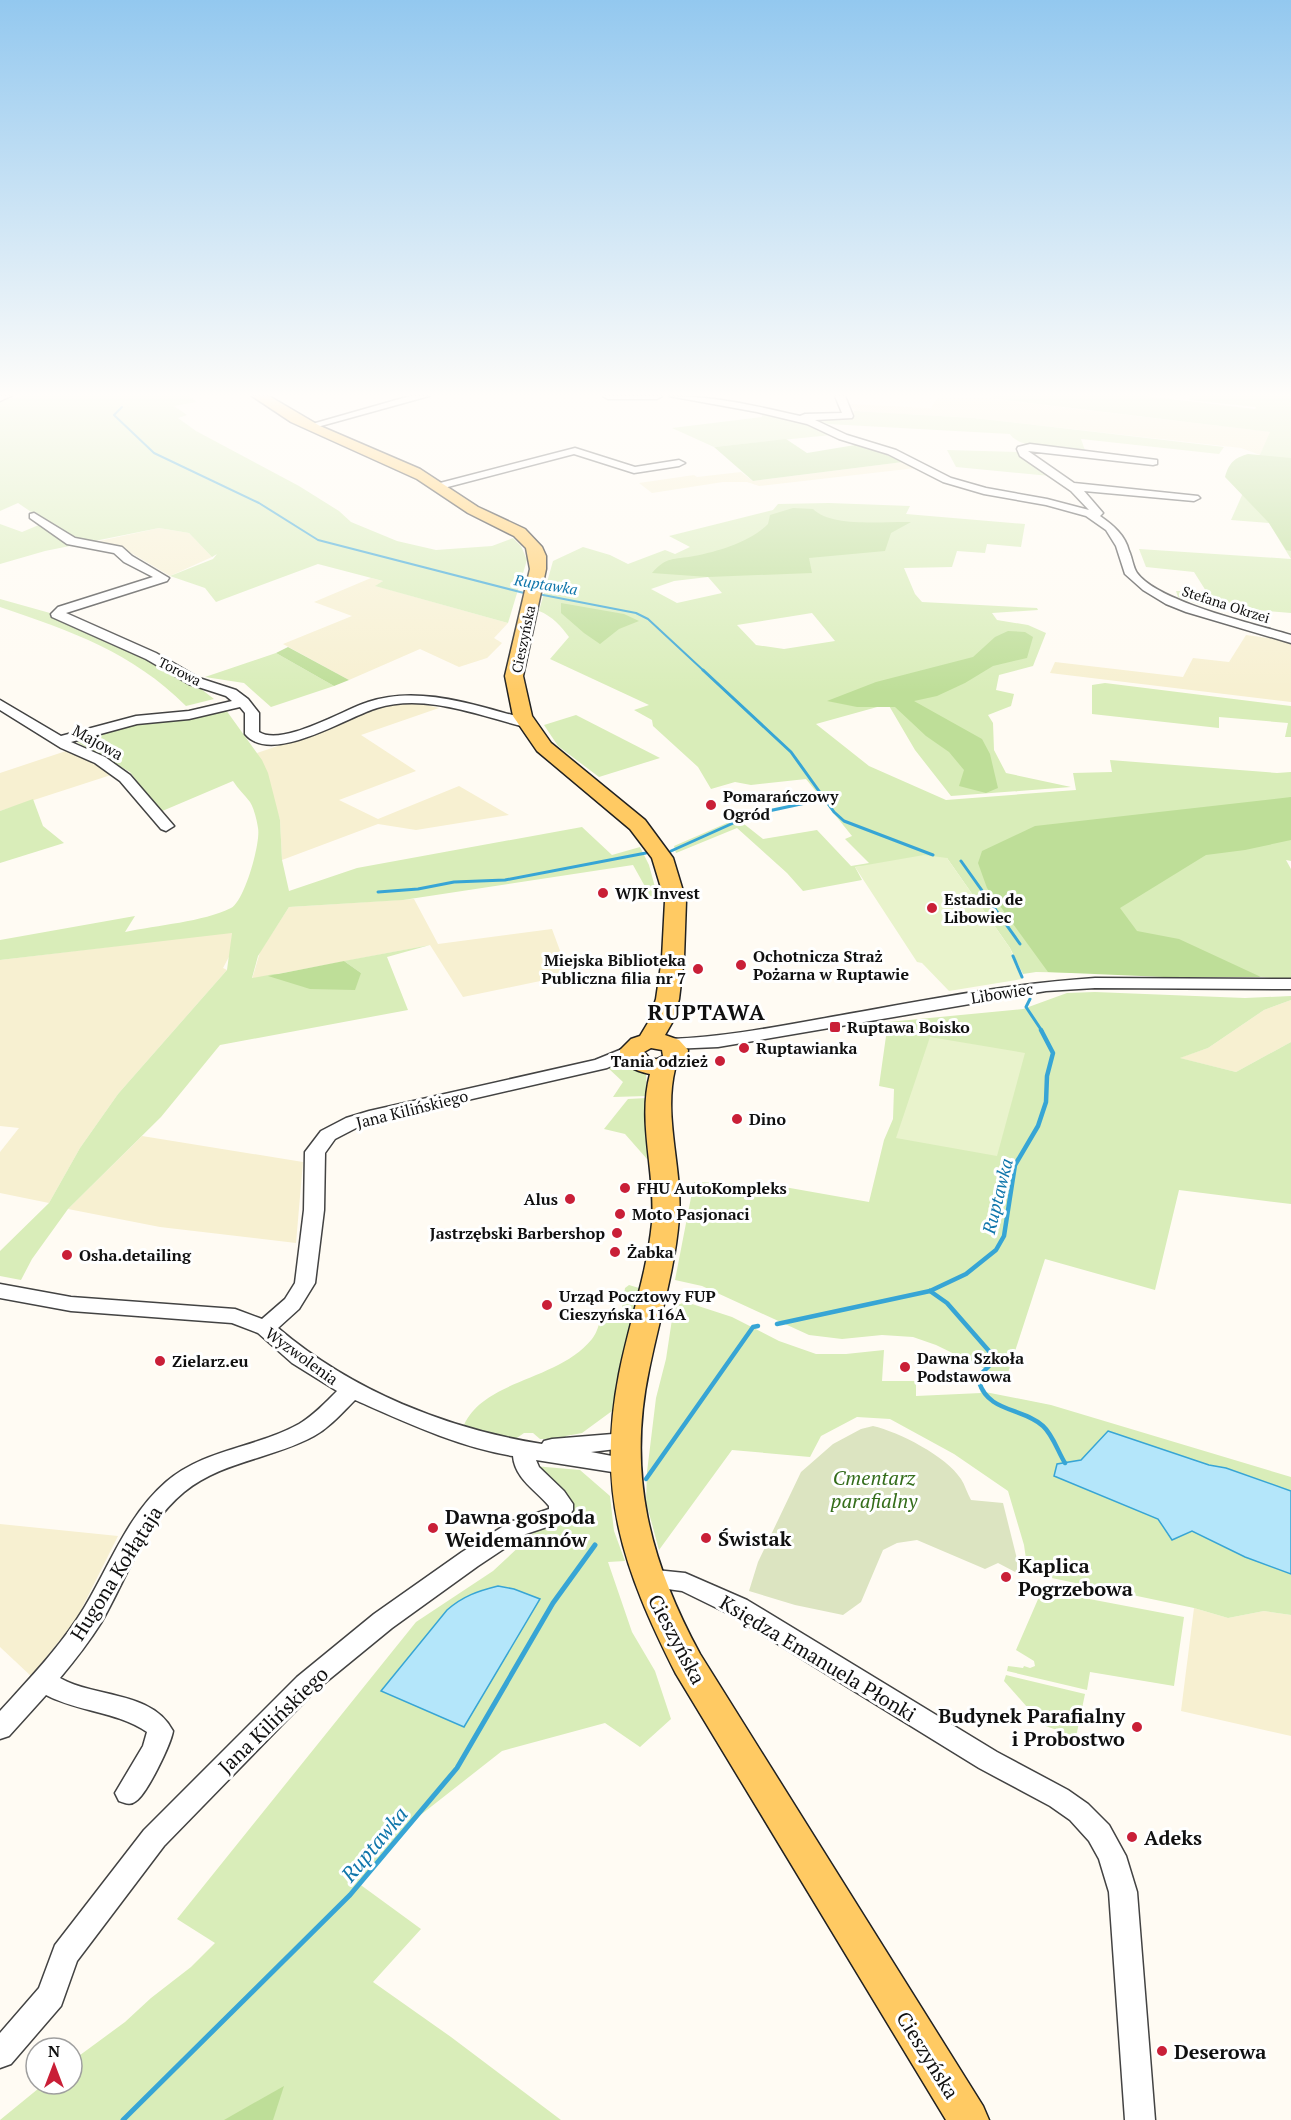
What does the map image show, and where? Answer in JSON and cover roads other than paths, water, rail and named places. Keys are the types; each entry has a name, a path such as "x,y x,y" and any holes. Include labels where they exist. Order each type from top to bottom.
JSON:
{"main road":[{"name":"Cieszyńska","path":"451,495 460,502 515,530 533,545 539,560 514,676 514,693 518,709 526,723 551,753 606,795 646,832 656,845 671,875 678,905 678,920 656,1054 666,1209 654,1285 629,1397 625,1454 631,1525 646,1578 661,1614 688,1664 969,2120"}],"street":[{"name":"Stefana Okrzei","path":"1007,495 1047,502 1090,514 1110,528 1116,536 1131,574 1170,601 1291,639"},
{"path":"1081,495 1094,506 1097,513 1090,514"},
{"path":"1162,495 1194,498"},
{"name":"Torowa","path":"34,516 72,541 118,550 128,559 163,578 63,610 57,614 151,656 194,681 225,690 243,702"},
{"path":"59,741 126,722 189,715 243,702 252,713 252,734 258,740 267,742 320,726 373,705 402,699 430,700 526,723"},
{"name":"Majowa","path":"0,704 59,741 99,760 125,778 166,826"},
{"name":"Libowiec","path":"656,1054 991,994 1046,987 1095,983 1291,984"},
{"name":"Jana Kilińskiego","path":"265,1328 292,1304 305,1283 314,1210 315,1152 328,1135 353,1122 376,1115 601,1064 656,1054"},
{"name":"Wyzwolenia","path":"0,1291 71,1304 235,1317 265,1328 300,1358 352,1390 473,1438 524,1450 625,1454"},
{"name":"Hugona Kołłątaja","path":"0,1728 44,1681 92,1616 138,1530 156,1505 173,1488 207,1466 300,1433 322,1421 352,1390"},
{"name":"Jana Kilińskiego","path":"1,2054 51,1996 65,1954 154,1838 306,1684 383,1621 489,1546 518,1528 557,1515 561,1510 561,1504 527,1471 522,1461 524,1450"},
{"name":"Księdza Emanuela Płonki","path":"646,1578 685,1582 738,1607 988,1760 1059,1798 1079,1812 1099,1833 1112,1856 1123,1892 1140,2120"},
{"path":"44,1681 61,1691 146,1716 158,1725 160,1731 152,1754 128,1793"}],"water":[{"path":"1108,1431 1291,1491 1291,1574 1245,1557 1192,1531 1172,1540 1158,1519 1054,1476 1057,1464 1081,1460"},
{"path":"498,1586 514,1589 540,1599 464,1727 381,1691 447,1610 471,1595"}],"waterway":[{"name":"Ruptawka","path":"242,495 318,540 528,594"},
{"name":"Ruptawka","path":"538,594 636,613 648,619 704,671"},
{"name":"Ruptawka","path":"703,670 791,752 834,812 844,821 933,855"},
{"path":"750,815 810,802"},
{"path":"671,851 740,820"},
{"path":"378,892 418,889 454,882 505,880 646,853"},
{"name":"Ruptawka","path":"961,861 1020,944"},
{"name":"Ruptawka","path":"1013,956 1022,977"},
{"name":"Ruptawka","path":"1030,999 1026,1007 1042,1031"},
{"name":"Ruptawka","path":"930,1291 966,1274 996,1250 1004,1236 1015,1165 1038,1126 1046,1102 1047,1076 1053,1053 1041,1030"},
{"name":"Ruptawka","path":"777,1324 930,1291"},
{"path":"930,1291 947,1303 996,1359 982,1373"},
{"name":"Ruptawka","path":"646,1479 753,1327 758,1326"},
{"path":"979,1382 984,1392 998,1405 1026,1415 1043,1426 1053,1439 1065,1463"},
{"name":"Ruptawka","path":"123,2120 350,1895 457,1768 553,1603 595,1545"}],"place":[{"name":"Pomarańczowy Ogród","path":"711,805"},
{"name":"WJK Invest","path":"603,893"},
{"name":"Estadio de Libowiec","path":"932,908"},
{"name":"Ochotnicza Straż Pożarna w Ruptawie","path":"741,965"},
{"name":"Miejska Biblioteka Publiczna filia nr 7","path":"698,969"},
{"name":"Ruptawa Boisko","path":"835,1027"},
{"name":"Ruptawianka","path":"744,1048"},
{"name":"Tania odzież","path":"720,1061"},
{"name":"Dino","path":"737,1119"},
{"name":"FHU AutoKompleks","path":"625,1188"},
{"name":"Alus","path":"570,1199"},
{"name":"Moto Pasjonaci","path":"620,1214"},
{"name":"Jastrzębski Barbershop","path":"617,1233"},
{"name":"Żabka","path":"615,1252"},
{"name":"Osha.detailing","path":"67,1255"},
{"name":"Urząd Pocztowy FUP Cieszyńska 116A","path":"547,1305"},
{"name":"Zielarz.eu","path":"160,1361"},
{"name":"Dawna Szkoła Podstawowa","path":"905,1367"},
{"name":"Dawna gospoda Weidemannów","path":"433,1528"},
{"name":"Świstak","path":"706,1538"},
{"name":"Kaplica Pogrzebowa","path":"1006,1577"},
{"name":"Budynek Parafialny i Probostwo","path":"1137,1727"},
{"name":"Adeks","path":"1132,1837"},
{"name":"Deserowa","path":"1162,2051"}],"district":[{"name":"RUPTAWA","path":"707,1011"}],"park label":[{"name":"Cmentarz parafialny","path":"874,1488"}]}
